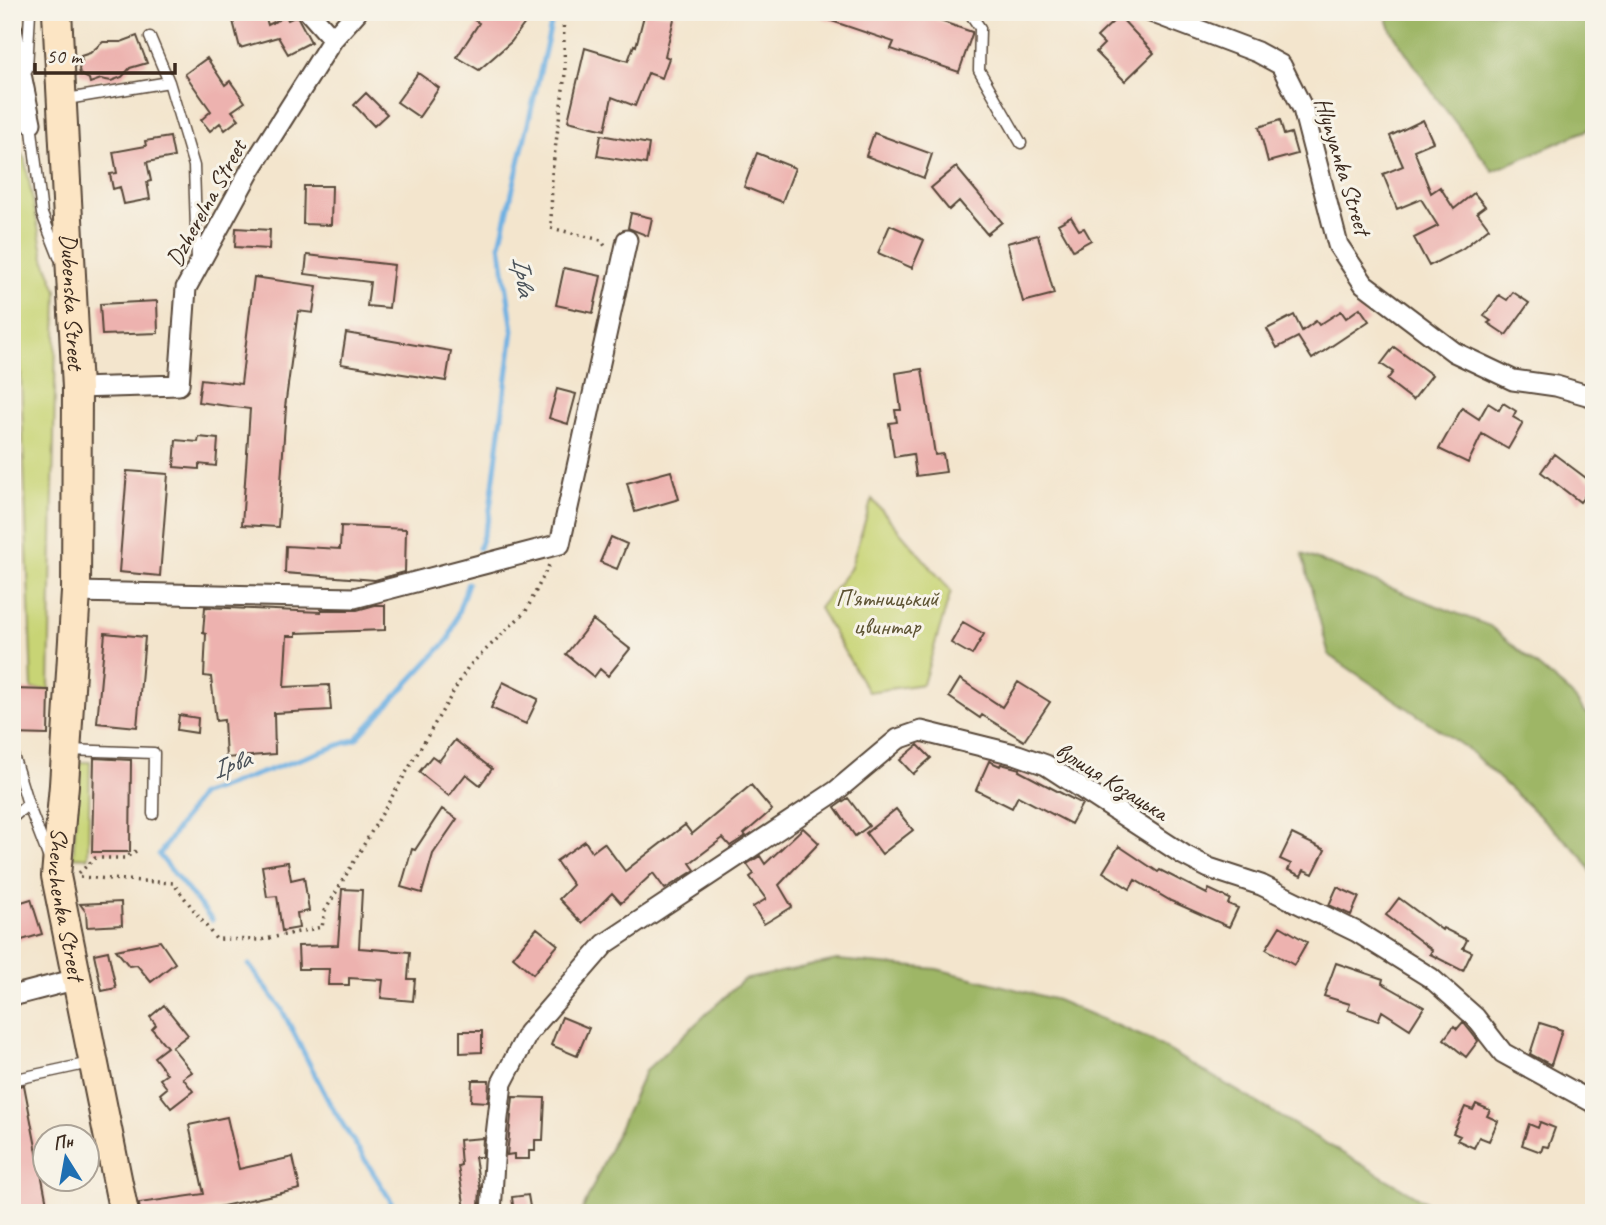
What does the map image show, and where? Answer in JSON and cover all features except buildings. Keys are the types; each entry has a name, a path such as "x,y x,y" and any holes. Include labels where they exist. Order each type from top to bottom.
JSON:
{"main road":[{"name":"Dubenska Street","path":"57,12 77,388 76,592"},
{"name":"Shevchenka Street","path":"76,592 56,876 124,1213"}],"street":[{"path":"309,12 333,39"},
{"name":"Dzherelna Street","path":"77,388 179,385 186,288 251,169 333,39 357,12"},
{"name":"Hlynyanka Street","path":"1151,12 1257,52 1281,65 1303,109 1338,245 1364,284 1454,352 1513,380 1556,386 1594,397"},
{"path":"12,30 21,123"},
{"path":"76,592 354,598 560,544 627,240"},
{"name":"вулиця Козацька","path":"491,1213 502,1083 528,1033 605,944 836,791 898,739 921,731 1018,755 1046,765 1184,855 1209,868 1261,884 1357,932 1431,978 1475,1017 1503,1053 1594,1103"},
{"path":"12,996 77,979"}],"lane":[{"path":"30,12 21,123 42,214 73,290"},
{"path":"969,12 980,28 979,70 1021,143"},
{"path":"150,37 169,82 194,166 197,269"},
{"path":"63,109 73,98 169,82"},
{"path":"66,750 154,753 153,814"},
{"path":"12,752 28,804 56,876"},
{"path":"12,818 28,804"},
{"path":"12,1080 94,1062"}],"path":[{"path":"563,12 565,74 552,173 551,228 601,240 620,268"},
{"path":"136,851 125,858 95,858 76,877 173,883 216,939 261,940 322,927 326,911 468,667 526,611 560,544"}],"green space":[{"path":"1385,12 1594,12 1594,127 1493,171 1435,96 1391,30"},
{"path":"12,139 25,160 44,258 57,290 49,690 32,689 17,263 12,237"},
{"name":"П'ятницький цвинтар","path":"872,499 951,591 923,684 868,692 819,608 850,569"},
{"path":"1302,554 1490,626 1571,694 1594,723 1594,877 1582,856 1469,750 1329,655"},
{"path":"80,762 90,762 88,858 73,857"},
{"path":"837,960 937,969 1057,1000 1151,1040 1444,1213 581,1213 645,1071 743,980"}],"waterway":[{"name":"Ірва","path":"479,548 489,517 513,330 500,244 554,12"},
{"name":"Ірва","path":"212,920 159,855 200,795 356,739 449,639 468,583"},
{"name":"Ірва","path":"249,965 281,1008 330,1104 391,1201 392,1213"}]}
